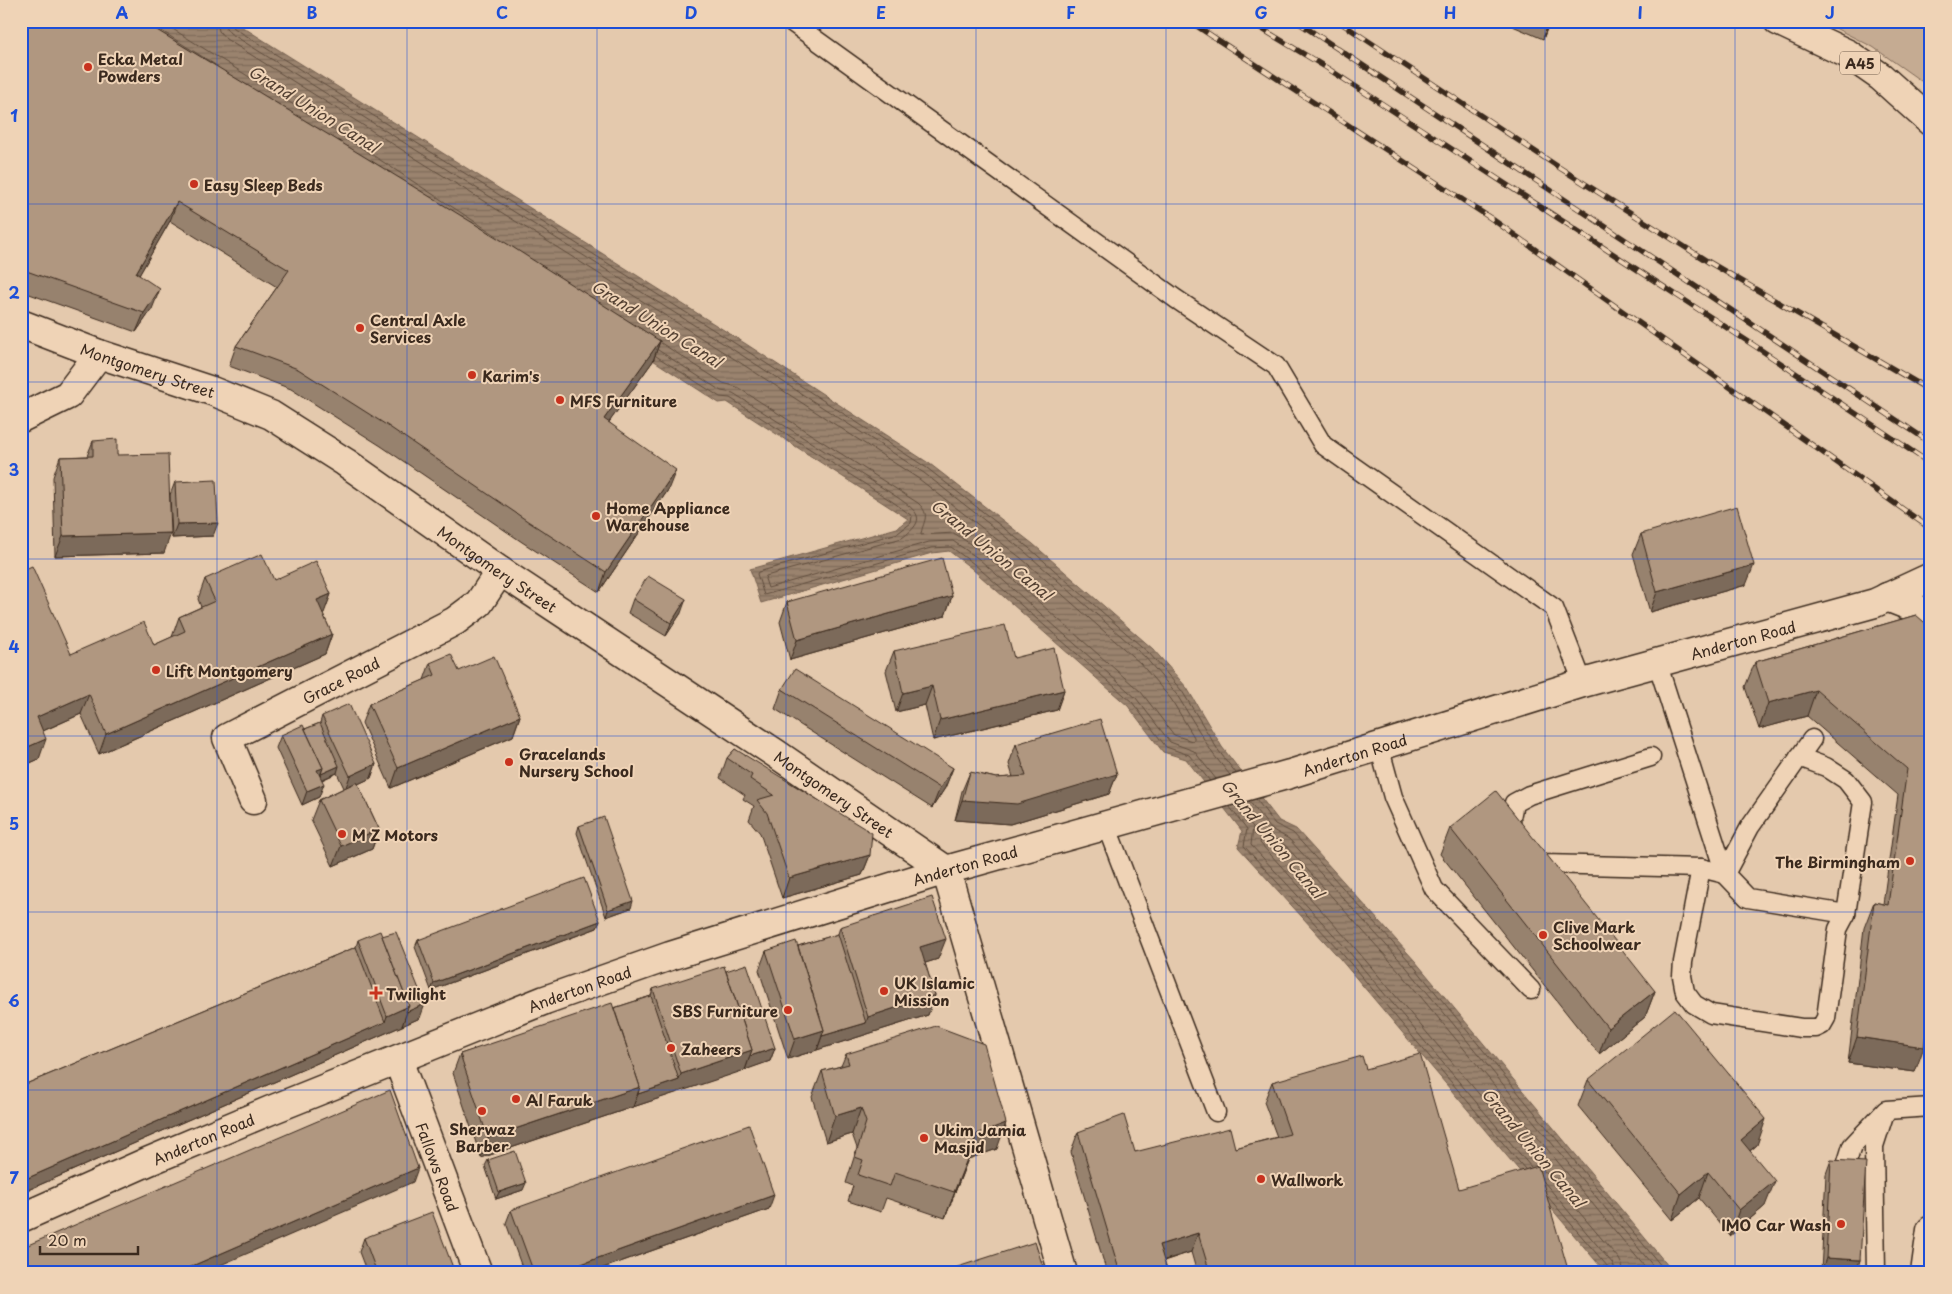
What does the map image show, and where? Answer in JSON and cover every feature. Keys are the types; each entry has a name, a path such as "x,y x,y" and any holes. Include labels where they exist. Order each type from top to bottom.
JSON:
{"main road":[{"name":"A45","path":"1778,21 1848,54 1882,77 1931,122"},
{"name":"Montgomery Street","path":"21,324 99,354 212,391 271,415 345,462 500,571 775,753 946,870"},
{"path":"21,418 68,395 99,354"},
{"name":"Grace Road","path":"253,800 227,738 455,621 479,603 500,571"},
{"name":"Anderton Road","path":"21,1218 235,1125 592,983 859,896 946,870 1290,774 1583,683 1881,600 1931,577"},
{"path":"1881,600 1920,610 1931,618"},
{"path":"946,870 1063,1273"},
{"name":"Fallows Road","path":"398,1060 478,1273"}],"lane":[{"path":"790,21 1176,299 1276,366 1323,445 1554,608 1583,683"},
{"path":"1657,662 1725,874 1748,898 1846,914"},
{"path":"1725,874 1750,827 1812,739"},
{"path":"1379,746 1393,797 1434,889 1531,990"},
{"path":"1651,757 1529,795 1514,803 1511,818 1512,836 1524,851 1544,864 1701,868 1725,874"},
{"path":"1701,868 1682,976 1685,992 1694,1004 1711,1014 1801,1028 1816,1028 1822,1025 1826,1018 1838,929 1846,914 1863,802 1846,780 1826,767 1799,757"},
{"path":"1106,825 1216,1112"},
{"path":"1840,1204 1843,1175 1852,1146 1886,1110 1931,1107"},
{"path":"1876,1273 1874,1146 1886,1110"}],"shaded area":[{"path":"1821,21 1931,21 1931,88 1873,47"}],"water":[{"name":"Grand Union Canal","path":"125,21 233,21 746,344 930,464 1033,544 1153,649 1187,688 1222,747 1279,821 1296,829 1415,961 1674,1273 1606,1273 1335,953 1238,847 1242,831 1186,759 1163,752 1128,706 971,568 949,551 932,553 761,603 750,569 897,528 908,519 727,402 719,403 327,148"}],"building":[{"path":"21,21 142,21 514,248 660,341 604,419 676,470 606,572 388,426 298,369 236,346 289,270 177,202 136,273 160,289 144,313 21,269"},
{"path":"117,439 117,455 168,454 171,533 63,536 60,457 93,456 93,441"},
{"path":"216,480 218,523 177,524 175,482"},
{"path":"1737,506 1754,565 1657,592 1641,534"},
{"path":"262,554 274,580 316,561 331,594 317,600 332,634 106,734 89,694 37,717 46,739 21,750 21,571 32,566 71,654 144,622 154,645 185,631 179,617 215,601 205,579"},
{"path":"942,558 952,596 797,640 787,602"},
{"path":"648,576 686,599 671,623 633,599"},
{"name":"The Birmingham","path":"1916,615 1931,628 1931,997 1924,1047 1857,1037 1874,902 1888,905 1907,769 1816,690 1768,703 1755,662"},
{"path":"1005,625 1014,658 1054,648 1064,690 940,720 932,686 903,693 894,651"},
{"path":"451,654 459,671 494,656 520,716 398,768 369,704 435,675 430,663"},
{"path":"795,669 953,768 940,788 782,689"},
{"path":"349,704 376,764 350,776 322,716"},
{"path":"1100,719 1117,774 1017,804 962,800 970,772 996,778 1026,776 1016,744"},
{"path":"320,723 339,766 321,774 323,768 305,729"},
{"path":"303,725 323,768 317,770 324,784 307,791 281,735"},
{"path":"735,749 872,833 870,855 789,878 767,813 757,800 774,795 750,779 752,775 727,758"},
{"path":"357,782 379,829 341,846 319,800"},
{"path":"1496,791 1655,991 1608,1028 1450,828"},
{"path":"604,817 633,901 608,910 579,826"},
{"path":"584,878 600,921 434,983 418,940"},
{"name":"UK Islamic Mission","path":"932,897 946,939 920,947 935,995 868,1017 840,927"},
{"path":"380,931 409,1006 387,1016 358,940"},
{"path":"396,932 425,1004 406,1012 409,1006 382,936"},
{"path":"838,934 866,1023 822,1036 824,1030 798,946"},
{"path":"796,941 824,1030 795,1039 766,951"},
{"path":"356,947 385,1022 21,1181 21,1086"},
{"path":"747,964 775,1048 750,1056 752,1050 726,971"},
{"path":"724,966 752,1050 681,1074 653,989"},
{"path":"651,996 679,1080 638,1094 640,1087 614,1008"},
{"path":"612,1003 640,1087 488,1138 460,1054"},
{"path":"1675,1009 1766,1119 1741,1140 1775,1181 1739,1210 1708,1172 1681,1194 1588,1080"},
{"name":"Ukim Jamia Masjid","path":"936,1026 984,1044 1006,1123 977,1134 954,1192 895,1172 890,1186 858,1175 863,1160 855,1157 866,1122 861,1108 835,1116 822,1071 849,1064 846,1054"},
{"name":"Wallwork","path":"1420,1054 1459,1189 1538,1166 1569,1273 1210,1273 1198,1233 1159,1245 1168,1273 1120,1273 1078,1132 1124,1115 1135,1152 1230,1128 1235,1148 1290,1134 1272,1082 1362,1056 1366,1069"},
{"path":"390,1090 418,1168 176,1273 21,1273 21,1248"},
{"path":"749,1125 774,1195 556,1273 534,1273 511,1210"},
{"path":"515,1151 526,1183 499,1192 488,1160"},
{"name":"IMO Car Wash","path":"1831,1160 1866,1162 1860,1260 1826,1258"},
{"path":"432,1212 455,1273 377,1273 364,1238"},
{"path":"1035,1242 1045,1273 939,1273"}],"railway":[{"path":"1189,21 1492,219 1931,529"},
{"path":"1249,21 1327,68 1758,348 1931,464"},
{"path":"1296,21 1931,443"},
{"path":"1338,21 1560,168 1707,261 1931,391"}],"place":[{"name":"Ecka Metal Powders","path":"88,67"},
{"name":"Easy Sleep Beds","path":"194,184"},
{"name":"Central Axle Services","path":"360,328"},
{"name":"Karim's","path":"472,375"},
{"name":"MFS Furniture","path":"560,400"},
{"name":"Home Appliance Warehouse","path":"596,516"},
{"name":"Lift Montgomery","path":"156,670"},
{"name":"Gracelands Nursery School","path":"509,762"},
{"name":"M Z Motors","path":"342,834"},
{"name":"The Birmingham","path":"1910,861"},
{"name":"Clive Mark Schoolwear","path":"1543,935"},
{"name":"UK Islamic Mission","path":"884,991"},
{"name":"Twilight","path":"376,993"},
{"name":"SBS Furniture","path":"788,1010"},
{"name":"Zaheers","path":"671,1048"},
{"name":"Al Faruk","path":"516,1099"},
{"name":"Sherwaz Barber","path":"482,1111"},
{"name":"Ukim Jamia Masjid","path":"924,1138"},
{"name":"Wallwork","path":"1261,1179"},
{"name":"IMO Car Wash","path":"1841,1224"}]}
